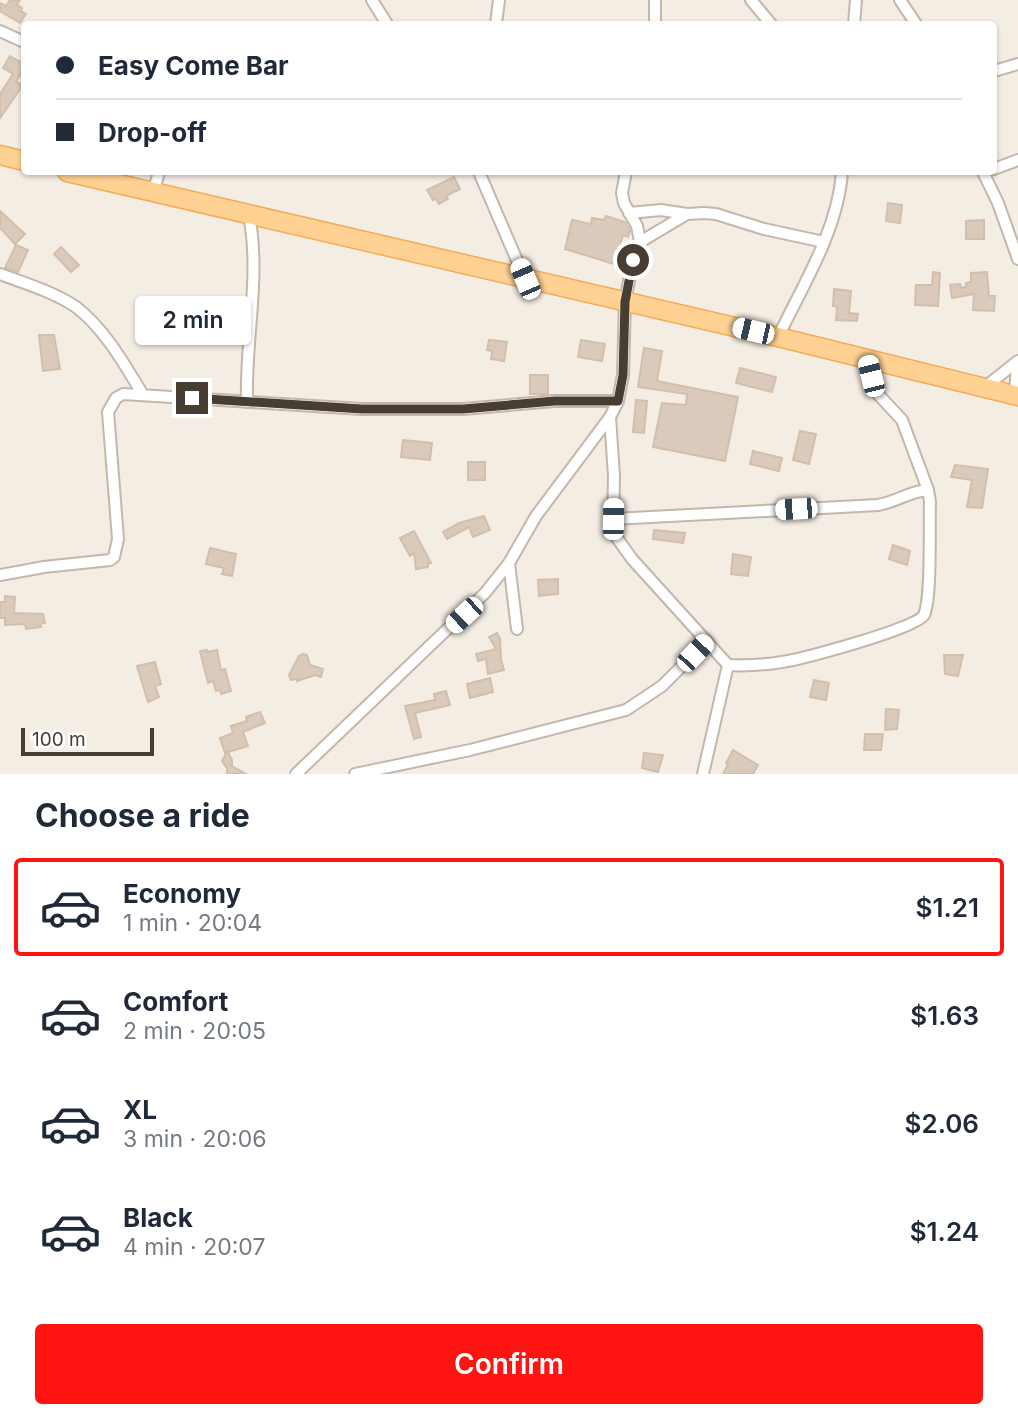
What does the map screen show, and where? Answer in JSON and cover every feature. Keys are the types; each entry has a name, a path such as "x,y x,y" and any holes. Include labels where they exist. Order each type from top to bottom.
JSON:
{"main road":[{"path":"0,155 21,160"},
{"path":"79,175 778,337 1016,396"}],"street":[{"path":"372,0 385,21"},
{"path":"496,21 499,0"},
{"path":"655,0 655,21"},
{"path":"751,0 768,21"},
{"path":"854,21 856,0"},
{"path":"900,0 914,21"},
{"path":"0,31 21,41"},
{"path":"997,70 1018,64"},
{"path":"997,167 1018,160"},
{"path":"153,193 158,175"},
{"path":"480,175 525,279"},
{"path":"296,774 464,615 509,563 526,530 610,418 618,401 623,375 625,302 633,260 640,242 637,226 622,193 625,175"},
{"path":"778,337 824,242 837,207 842,175"},
{"path":"988,175 1018,259"},
{"path":"629,213 661,210 716,215 824,242"},
{"path":"640,242 687,214"},
{"path":"247,402 255,274 250,215"},
{"path":"0,274 79,310 112,347 143,395"},
{"path":"610,418 614,476 613,529 617,538 632,559 728,665 750,666 783,662 874,637 921,619 925,614 928,590 928,490 902,420 877,393 866,359"},
{"path":"985,387 1018,361"},
{"path":"1016,396 1018,361"},
{"path":"0,575 110,560 114,557 118,539 108,412 116,398 122,394 362,409 463,409 555,401 618,401"},
{"path":"613,519 878,505 894,502 917,491 928,490"},
{"path":"509,563 517,629"},
{"path":"355,774 529,736 626,710 662,686 707,641"},
{"path":"703,774 728,665"}],"building":[{"path":"10,0 20,0 17,5 26,14 20,23 0,11 0,3 6,6"},
{"path":"10,56 21,62 21,73 16,82 21,84 21,88 0,118 0,94 13,74 3,68"},
{"path":"454,177 460,189 446,196 448,199 439,204 436,199 433,200 427,190"},
{"path":"888,203 902,205 900,223 886,221"},
{"path":"0,211 25,234 15,244 0,228"},
{"path":"606,216 625,222 630,231 628,237 623,235 614,264 565,249 572,220 591,224 592,218 604,220"},
{"path":"984,220 984,239 966,239 966,221"},
{"path":"16,245 28,250 18,272 5,268"},
{"path":"61,247 79,265 71,272 54,254"},
{"path":"933,272 940,273 938,306 915,305 916,285 932,285"},
{"path":"987,272 989,296 995,296 994,311 973,310 974,294 952,298 950,285 960,284 961,288 966,287 966,283 971,282 971,273"},
{"path":"834,289 851,291 849,313 858,314 857,321 836,320"},
{"path":"39,335 54,335 60,369 43,371"},
{"path":"489,340 507,342 504,361 491,359 492,351 487,350"},
{"path":"581,340 605,344 602,361 578,357"},
{"path":"644,348 662,351 657,381 738,397 725,461 653,447 662,403 686,405 687,394 638,387"},
{"path":"740,368 776,377 772,392 736,383"},
{"path":"530,375 548,375 548,394 530,394"},
{"path":"636,400 647,401 644,433 633,432"},
{"path":"800,431 816,434 809,464 793,460"},
{"path":"403,440 432,443 430,460 401,457"},
{"path":"753,451 782,458 779,471 750,464"},
{"path":"468,462 485,462 485,480 468,480"},
{"path":"955,465 988,469 982,508 967,507 972,480 951,477"},
{"path":"484,516 490,530 473,537 469,527 447,539 443,532 459,523"},
{"path":"654,530 685,533 683,543 653,539"},
{"path":"414,531 431,563 428,563 428,567 416,569 414,553 410,556 400,538"},
{"path":"893,545 910,551 907,565 889,559"},
{"path":"210,548 236,554 232,576 222,574 224,568 206,564"},
{"path":"733,554 751,557 748,576 731,574"},
{"path":"558,579 558,594 539,596 538,580"},
{"path":"5,596 15,597 14,613 43,614 45,623 40,624 41,627 26,629 25,624 5,625 5,618 0,618 0,602 5,602"},
{"path":"497,633 504,670 488,674 486,659 478,661 476,654 496,649 489,637"},
{"path":"217,650 221,670 225,669 231,691 221,694 220,690 216,691 213,681 208,683 200,651"},
{"path":"307,655 310,665 323,669 321,677 315,675 297,681 291,680 289,675 299,656"},
{"path":"944,655 963,655 958,676 945,674"},
{"path":"155,662 161,684 155,686 159,697 148,702 137,666"},
{"path":"490,678 493,692 470,698 467,684"},
{"path":"814,680 829,683 826,700 810,697"},
{"path":"446,691 450,705 415,713 421,737 414,739 405,706 435,700 434,694"},
{"path":"886,709 899,710 897,729 885,730"},
{"path":"260,712 265,723 243,732 248,746 228,752 232,766 246,774 227,774 227,768 222,761 227,752 225,753 220,738 233,733 231,726 247,721 246,717"},
{"path":"865,734 883,734 881,750 864,750"},
{"path":"733,750 758,765 753,774 723,774"},
{"path":"644,753 663,755 658,772 642,768"}],"route":[{"path":"192,398 362,409 463,409 555,401 618,401 623,375 625,302 633,260"}]}
